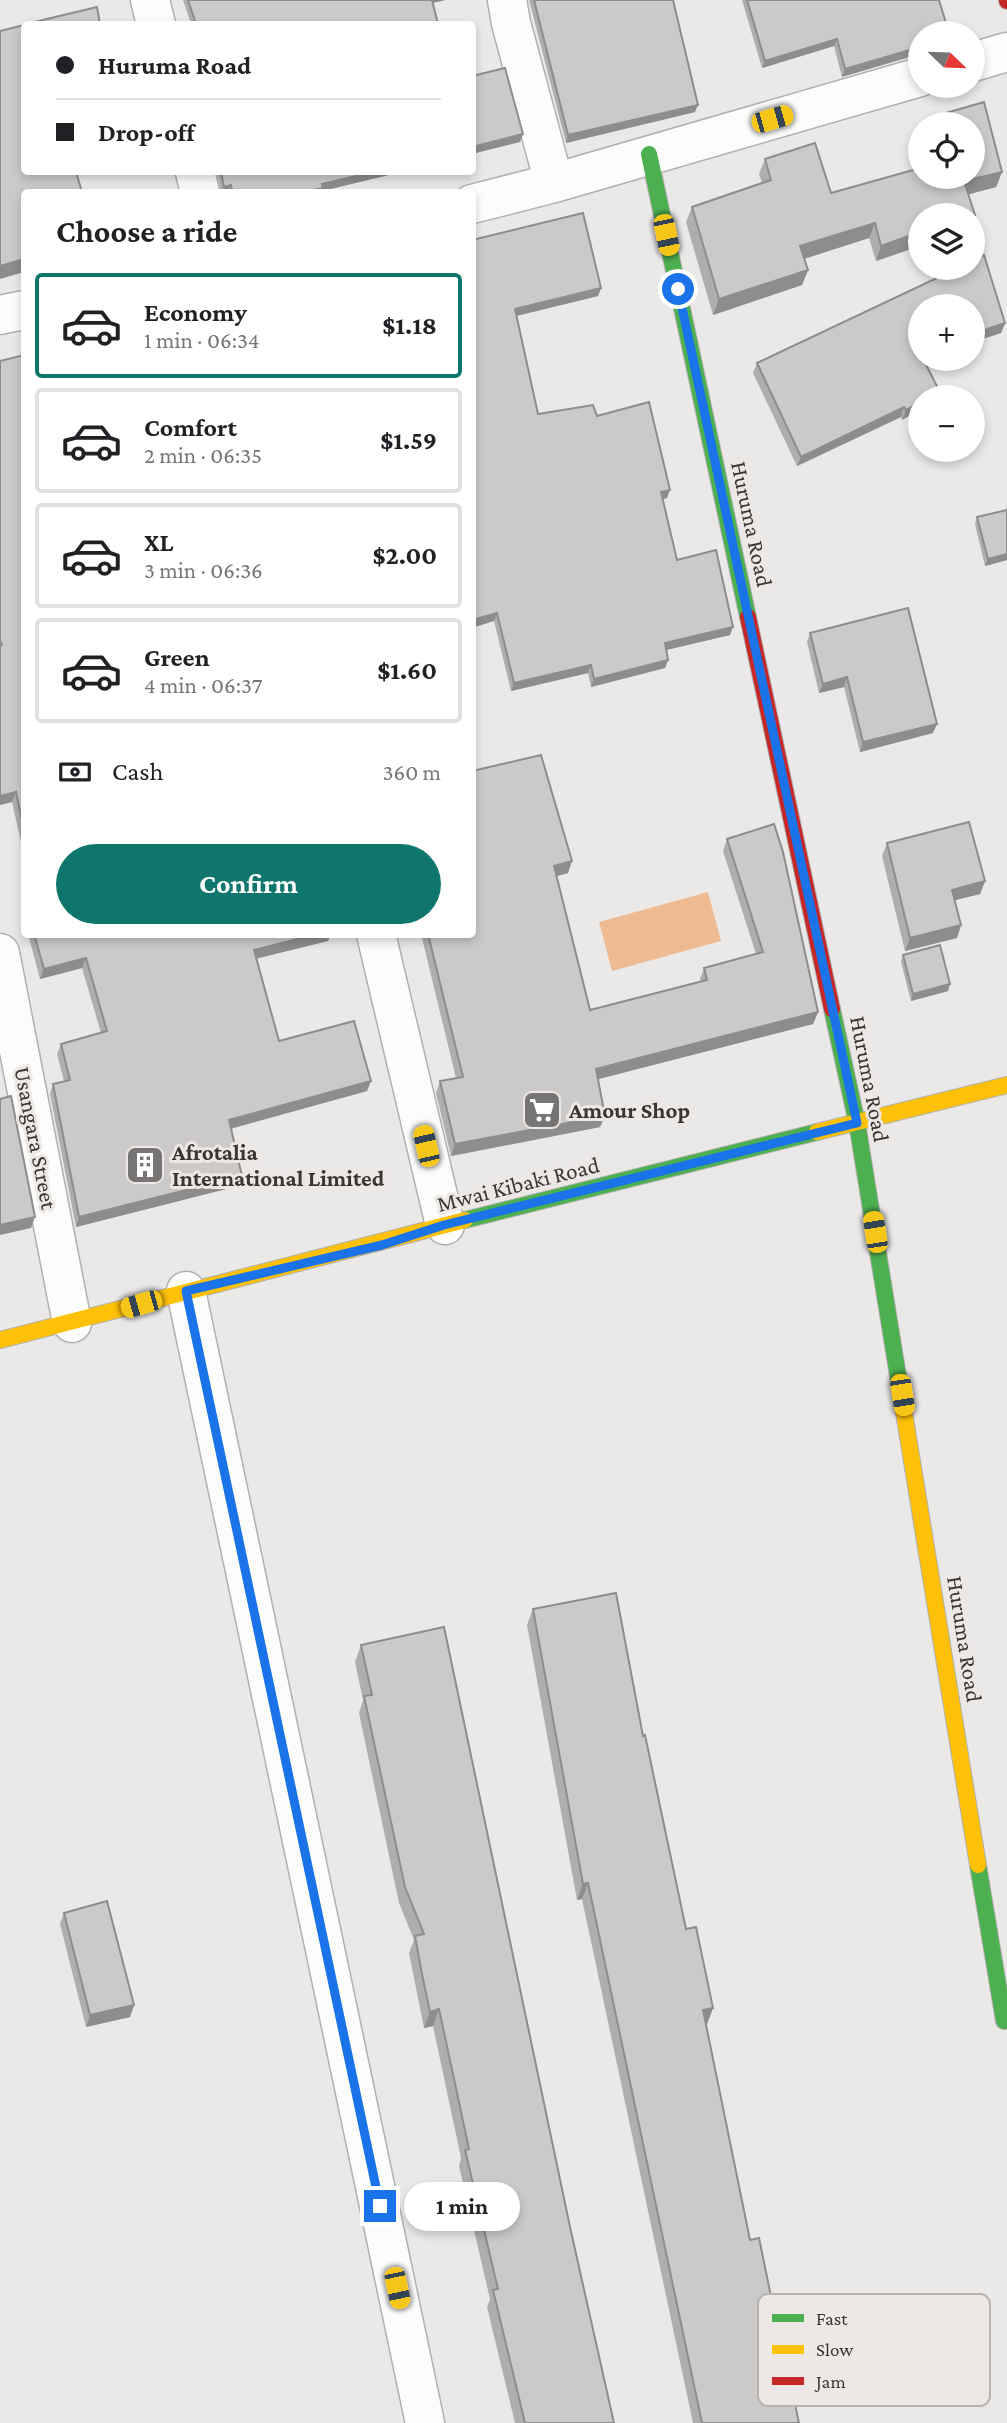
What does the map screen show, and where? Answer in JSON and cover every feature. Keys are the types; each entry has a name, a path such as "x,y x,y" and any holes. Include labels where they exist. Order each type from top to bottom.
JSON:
{"street":[{"path":"150,0 155,21"},
{"path":"507,0 554,183"},
{"path":"985,58 1007,52"},
{"path":"476,203 908,80"},
{"name":"Huruma Road","path":"649,154 857,1123 1004,2021"},
{"path":"0,315 21,311"},
{"path":"377,938 444,1225"},
{"name":"Usangara Street","path":"0,953 72,1324"},
{"name":"Mwai Kibaki Road","path":"0,1340 72,1324 186,1291 382,1245 444,1225 1007,1085"},
{"path":"186,1291 425,2423"}],"shaded area":[{"path":"708,892 721,941 612,971 599,922"}],"building":[{"path":"188,0 432,0 437,21 195,21"},
{"path":"534,0 673,0 698,105 568,135"},
{"path":"747,0 939,0 945,21 908,21 908,51 845,69 837,39 765,61"},
{"path":"97,7 99,21 39,21"},
{"path":"21,26 21,175 77,175 81,189 21,189 21,260 0,266 0,31"},
{"path":"505,68 523,134 476,146 476,75"},
{"path":"984,102 1002,172 985,176 985,112 949,112"},
{"path":"815,143 831,193 908,171 908,189 967,189 971,203 908,203 908,236 881,246 875,223 800,246 808,270 719,299 692,207 771,180 765,159"},
{"path":"222,175 360,175 322,184 323,188 318,189 232,189 231,185 224,187"},
{"path":"583,213 601,288 515,309 538,414 593,405 597,416 649,402 670,490 661,492 677,560 716,550 733,627 665,643 668,660 594,679 591,665 514,683 497,613 476,619 476,239"},
{"path":"985,258 1005,323 985,330 985,294 908,294 908,371 929,371 936,385 908,385 908,409 904,407 801,457 757,363 933,280 985,280"},
{"path":"21,356 21,816 16,792 0,796 0,361"},
{"path":"1007,510 1007,554 988,559 977,517"},
{"path":"908,608 937,724 863,742 847,677 823,684 810,633"},
{"path":"541,755 572,861 554,866 590,1010 707,980 704,968 763,952 727,839 774,824 783,852 818,1012 596,1069 605,1116 455,1144 440,1081 463,1077 429,938 476,938 476,770"},
{"path":"969,822 985,881 952,890 961,925 910,938 887,843"},
{"path":"35,938 301,938 254,950 279,1041 354,1021 371,1081 229,1120 242,1176 79,1217 53,1084 70,1080 61,1044 107,1031 86,958 44,969"},
{"path":"940,945 950,984 913,994 903,955"},
{"path":"11,1096 35,1217 0,1225 0,1099"},
{"path":"616,1593 643,1736 645,1735 686,1929 696,1927 713,2008 703,2010 750,2240 759,2238 771,2294 758,2294 758,2406 795,2406 799,2423 702,2423 588,1883 583,1884 533,1609"},
{"path":"444,1627 614,2423 525,2423 493,2290 498,2289 465,2150 469,2149 439,2009 430,2012 415,1936 424,1934 405,1887 364,1696 372,1695 361,1645"},
{"path":"107,1901 134,2005 90,2015 64,1913"}],"traffic: fast":[{"path":"649,154 748,617"},
{"path":"832,1009 857,1123 899,1382"},
{"path":"465,1220 817,1132"},
{"path":"978,1865 1004,2021"}],"traffic: slow":[{"path":"817,1132 1007,1085"},
{"path":"0,1340 465,1220"},
{"path":"899,1382 978,1865"}],"traffic: jam":[{"path":"748,617 832,1009"}],"place":[{"name":"Amour Shop","path":"542,1110"},
{"name":"Afrotalia International Limited","path":"145,1165"}],"route":[{"path":"380,2206 186,1291 382,1245 444,1225 857,1123 678,289"}]}
